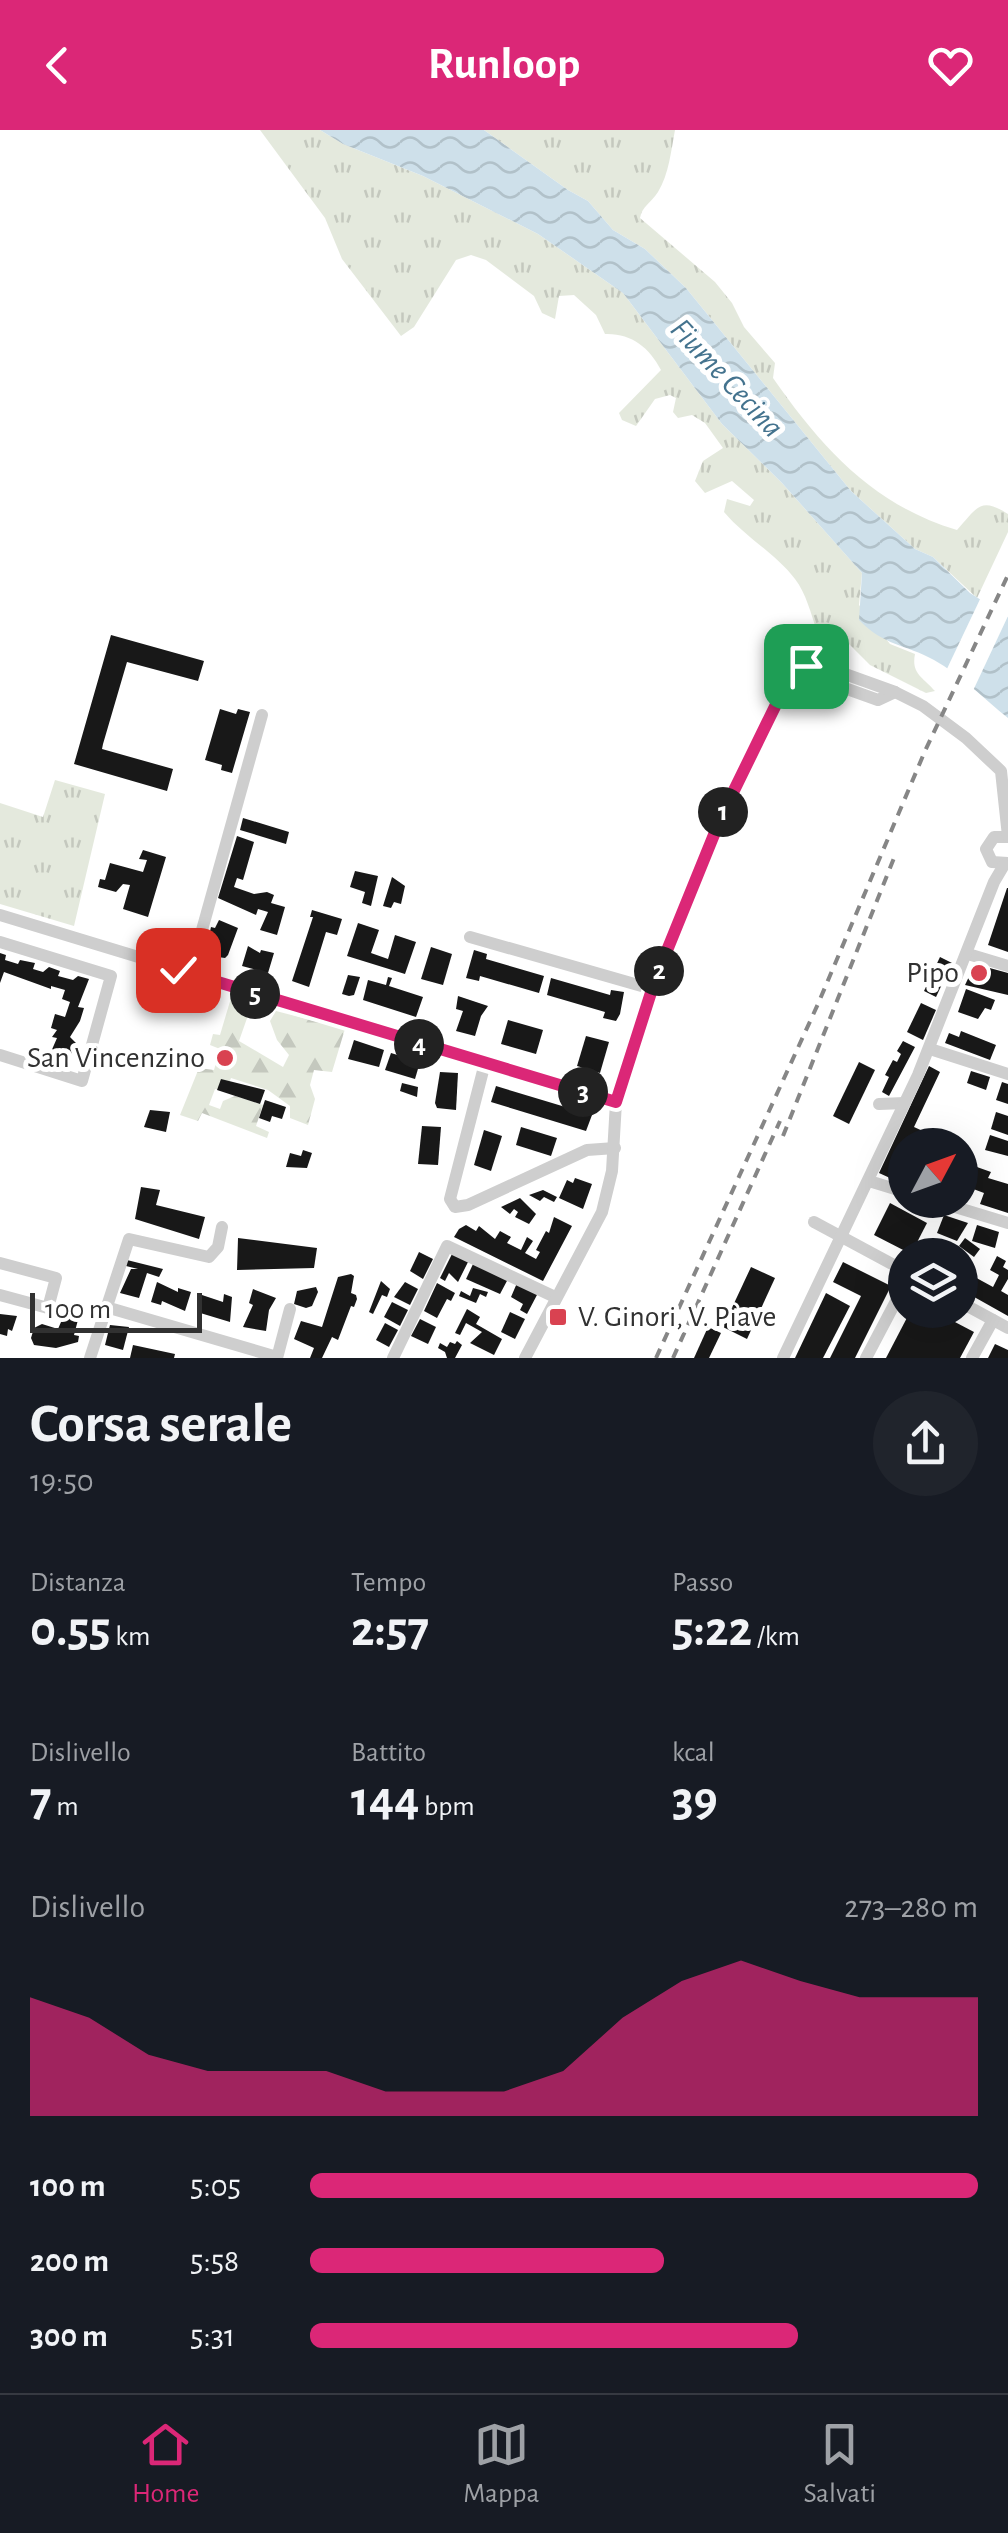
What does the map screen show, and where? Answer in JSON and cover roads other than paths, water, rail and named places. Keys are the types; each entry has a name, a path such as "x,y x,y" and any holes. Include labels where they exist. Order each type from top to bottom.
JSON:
{"street":[{"path":"525,1358 610,1190 616,1102 652,989 722,815 786,684 800,668 820,665 923,706 1001,771 1008,836 998,835 990,840"},
{"path":"190,974 262,715"},
{"path":"782,1358 870,1181 968,954 1004,863 986,849 1004,798"},
{"path":"0,915 616,1102"},
{"path":"470,937 652,989"},
{"path":"0,942 110,976 82,1081 0,1055"},
{"path":"968,954 1008,966"},
{"path":"930,1048 1008,1074"},
{"path":"486,1063 450,1199 455,1207 587,1150 615,1148"},
{"path":"879,1104 905,1103"},
{"path":"870,1181 888,1187"},
{"path":"978,1214 1008,1223"},
{"path":"814,1222 888,1263"},
{"path":"90,1358 129,1239 209,1257 218,1247 222,1226"},
{"path":"393,1358 447,1246 556,1297"},
{"path":"0,1263 56,1278 48,1308 0,1295"},
{"path":"106,1307 277,1357 290,1310"},
{"path":"978,1312 1008,1328"},
{"path":"866,1358 888,1316"},
{"path":"972,1358 992,1320"}],"water":[{"name":"Fiume Cecina","path":"320,130 484,130 588,201 613,230 645,249 686,288 851,491 915,549 933,557 970,593 1008,617 1008,718 944,666 886,640 859,620 862,573 782,483 722,424 623,293 538,234"}],"railway":[{"path":"656,1358 818,1004 925,751 1008,575"},
{"path":"783,1136 896,853"},
{"path":"673,1358 780,1121"}],"place":[{"name":"Pipo","path":"979,973"},
{"name":"San Vincenzino","path":"225,1058"},
{"name":"V. Ginori, V. Piave","path":"558,1317"}]}
